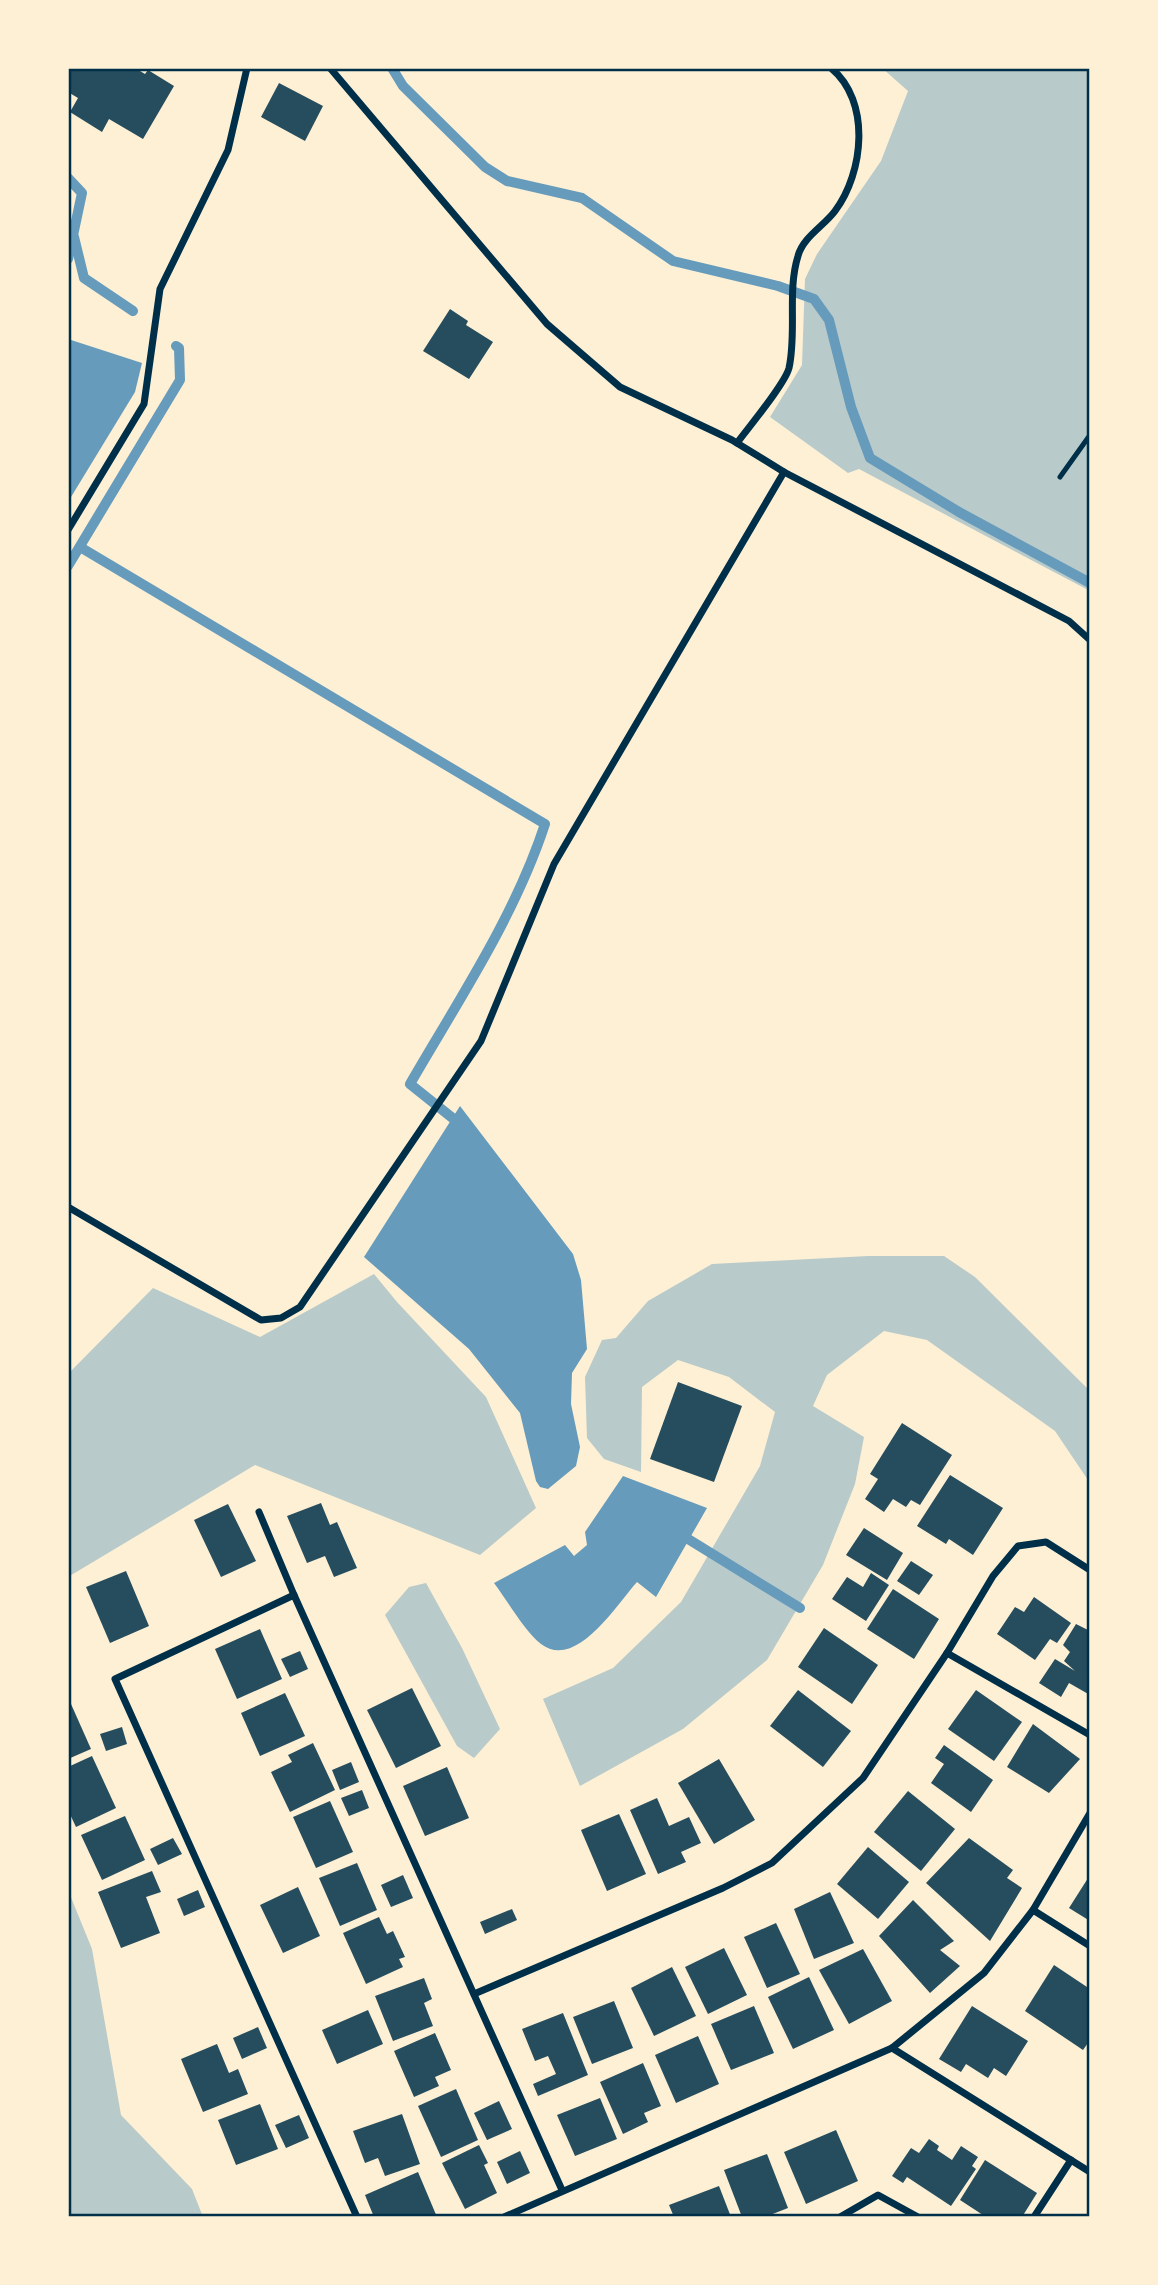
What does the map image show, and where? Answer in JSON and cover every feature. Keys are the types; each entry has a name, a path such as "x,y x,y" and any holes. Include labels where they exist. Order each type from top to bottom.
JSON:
{"street":[{"path":"68,530 144,404 160,289 228,150 247,68"},
{"path":"330,68 547,324 620,387 737,443 784,472 1069,621 1090,640"},
{"path":"737,443 789,370 798,254 813,233 835,212 854,173 859,143 856,108 842,78 831,68"},
{"path":"68,1207 261,1320 281,1318 300,1307 481,1041 554,864 784,472"},
{"path":"259,1512 562,2190"},
{"path":"474,1994 723,1888 772,1863 863,1778 947,1653 993,1576 1018,1546 1046,1542 1090,1570"},
{"path":"294,1594 115,1679 357,2217"},
{"path":"947,1653 1090,1735"},
{"path":"504,2217 892,2048 985,1973 1032,1910 1090,1813"},
{"path":"1032,1910 1090,1946"},
{"path":"892,2048 1090,2172"},
{"path":"1034,2217 1070,2160"},
{"path":"840,2217 878,2195 918,2217"}],"lane":[{"path":"1060,477 1090,435"}],"shaded area":[{"path":"882,68 1090,68 1090,591 859,469 848,473 770,417 802,365 805,279 817,254 881,161 908,91"},
{"path":"868,1256 944,1256 975,1277 1090,1391 1090,1483 1055,1431 927,1340 884,1331 827,1375 813,1406 864,1437 855,1484 823,1565 767,1660 683,1729 580,1786 543,1699 613,1668 681,1602 760,1466 775,1412 729,1377 678,1360 642,1387 641,1472 604,1459 587,1438 585,1377 602,1340 616,1338 648,1301 712,1264"},
{"path":"374,1274 486,1397 536,1508 480,1555 255,1465 68,1577 68,1374 153,1288 260,1337"},
{"path":"426,1583 462,1648 500,1729 474,1758 457,1746 385,1615 409,1587"},
{"path":"68,1890 92,1949 121,2115 192,2189 203,2217 68,2217"}],"water":[{"path":"68,339 142,363 135,392 68,502"},
{"path":"460,1106 573,1254 581,1280 587,1349 572,1373 571,1404 580,1447 576,1466 548,1489 540,1487 536,1481 520,1413 469,1349 364,1257"},
{"path":"623,1476 707,1508 656,1597 637,1582 595,1631 568,1649 554,1650 541,1644 529,1632 494,1583 565,1545 574,1556 587,1545 585,1532"}],"building":[{"path":"68,68 135,68 145,74 148,70 174,86 143,139 109,119 102,132 70,112 78,98 68,92"},
{"path":"279,83 323,106 305,141 261,117"},
{"path":"450,309 468,321 466,325 493,342 469,379 423,351"},
{"path":"678,1382 742,1406 714,1482 650,1459"},
{"path":"902,1423 952,1455 920,1505 911,1500 906,1507 893,1499 884,1512 865,1499 878,1479 870,1474"},
{"path":"950,1475 1003,1508 973,1555 949,1539 946,1544 917,1526"},
{"path":"321,1503 330,1525 337,1522 357,1568 334,1577 325,1556 307,1563 287,1516"},
{"path":"228,1504 256,1561 221,1577 194,1520"},
{"path":"864,1528 903,1553 887,1580 846,1555"},
{"path":"911,1561 933,1575 919,1595 897,1581"},
{"path":"126,1571 149,1626 110,1643 86,1587"},
{"path":"871,1573 889,1585 866,1621 832,1599 847,1577 863,1587"},
{"path":"893,1589 939,1619 914,1659 867,1629"},
{"path":"1034,1597 1071,1623 1057,1643 1050,1639 1035,1660 997,1634 1015,1607 1024,1612"},
{"path":"1076,1624 1090,1631 1090,1695 1069,1683 1061,1697 1039,1683 1055,1659 1075,1671 1064,1661 1070,1652 1063,1645"},
{"path":"824,1628 878,1665 852,1704 798,1667"},
{"path":"260,1629 282,1679 237,1699 215,1649"},
{"path":"300,1651 308,1669 290,1677 281,1659"},
{"path":"412,1688 441,1746 396,1768 367,1710"},
{"path":"798,1690 851,1731 823,1767 770,1726"},
{"path":"976,1690 1022,1722 994,1761 948,1729"},
{"path":"285,1693 305,1736 260,1756 241,1713"},
{"path":"71,1704 91,1749 68,1759 68,1705"},
{"path":"1033,1724 1080,1759 1049,1793 1007,1767"},
{"path":"122,1727 127,1744 106,1751 100,1734"},
{"path":"313,1743 335,1790 290,1812 271,1772 292,1762 288,1755"},
{"path":"944,1745 993,1780 971,1812 931,1783 944,1764 935,1758"},
{"path":"92,1756 116,1808 76,1827 68,1810 68,1767"},
{"path":"719,1759 755,1820 714,1844 678,1783"},
{"path":"351,1762 359,1782 340,1790 332,1770"},
{"path":"447,1767 469,1818 425,1836 403,1786"},
{"path":"362,1790 369,1808 349,1816 341,1798"},
{"path":"908,1791 955,1829 921,1871 874,1832"},
{"path":"657,1798 669,1826 689,1817 701,1843 681,1852 686,1862 658,1874 630,1810"},
{"path":"330,1801 353,1852 316,1868 293,1817"},
{"path":"619,1814 646,1874 607,1891 581,1830"},
{"path":"125,1816 145,1860 102,1880 81,1835"},
{"path":"173,1838 182,1854 158,1865 150,1849"},
{"path":"969,1838 1013,1870 1007,1878 1022,1888 990,1941 926,1883"},
{"path":"868,1847 909,1882 878,1919 837,1884"},
{"path":"357,1863 377,1910 340,1926 319,1878"},
{"path":"152,1871 161,1892 146,1897 160,1933 121,1948 98,1892"},
{"path":"403,1875 413,1898 391,1907 381,1885"},
{"path":"1090,1875 1090,1921 1069,1908"},
{"path":"298,1887 320,1936 283,1953 260,1905"},
{"path":"198,1890 205,1907 184,1916 177,1899"},
{"path":"830,1892 854,1943 814,1959 794,1909"},
{"path":"913,1900 954,1941 940,1950 960,1966 930,1993 879,1936"},
{"path":"512,1909 517,1920 485,1934 480,1922"},
{"path":"379,1917 387,1934 393,1931 405,1957 399,1959 403,1967 366,1984 343,1933"},
{"path":"776,1923 800,1974 767,1988 744,1937"},
{"path":"724,1948 747,1995 708,2014 685,1967"},
{"path":"863,1949 892,2001 849,2024 819,1970"},
{"path":"1054,1965 1090,1989 1090,2040 1083,2050 1025,2011"},
{"path":"672,1967 696,2016 654,2036 631,1988"},
{"path":"809,1977 834,2030 793,2049 768,1997"},
{"path":"424,1978 432,1999 424,2003 433,2026 393,2041 375,1996"},
{"path":"614,2001 633,2048 592,2064 573,2017"},
{"path":"754,2006 774,2053 731,2070 711,2024"},
{"path":"972,2006 1028,2041 1006,2076 994,2068 988,2078 966,2064 961,2072 939,2059"},
{"path":"368,2010 383,2044 337,2064 322,2030"},
{"path":"563,2013 588,2075 538,2096 533,2084 556,2074 548,2056 535,2061 522,2029"},
{"path":"258,2027 267,2048 242,2059 233,2038"},
{"path":"435,2033 451,2070 435,2077 439,2086 414,2097 394,2051"},
{"path":"698,2036 719,2084 676,2103 655,2055"},
{"path":"217,2044 229,2073 238,2069 248,2094 203,2112 181,2059"},
{"path":"643,2063 661,2106 644,2113 648,2122 623,2134 600,2082"},
{"path":"456,2089 478,2140 441,2157 418,2106"},
{"path":"600,2098 617,2139 575,2156 557,2115"},
{"path":"499,2101 512,2129 487,2140 474,2113"},
{"path":"260,2104 278,2149 236,2165 218,2120"},
{"path":"402,2114 420,2164 385,2176 378,2158 365,2163 353,2131"},
{"path":"299,2115 309,2138 286,2148 275,2125"},
{"path":"836,2130 858,2181 806,2204 784,2152"},
{"path":"929,2139 939,2146 937,2150 952,2160 961,2146 978,2157 972,2166 976,2169 951,2206 907,2177 903,2183 892,2176 911,2148 919,2153"},
{"path":"479,2145 488,2163 484,2165 497,2193 465,2209 442,2163"},
{"path":"520,2151 530,2173 507,2184 497,2162"},
{"path":"767,2154 788,2208 765,2217 742,2217 724,2170"},
{"path":"985,2160 1037,2193 1022,2217 986,2217 960,2200"},
{"path":"418,2172 437,2217 374,2217 365,2195"},
{"path":"719,2186 731,2217 674,2217 669,2205"}],"waterway":[{"path":"392,68 403,86 485,167 507,181 582,198 673,261 778,286 814,299 829,320 851,407 870,458 959,512 1090,583"},
{"path":"68,178 82,193 68,259"},
{"path":"74,237 84,278 133,311"},
{"path":"68,566 180,380 179,348 176,346"},
{"path":"80,547 545,824 533,858 502,925 410,1084 460,1124"},
{"path":"680,1534 800,1608"}]}
